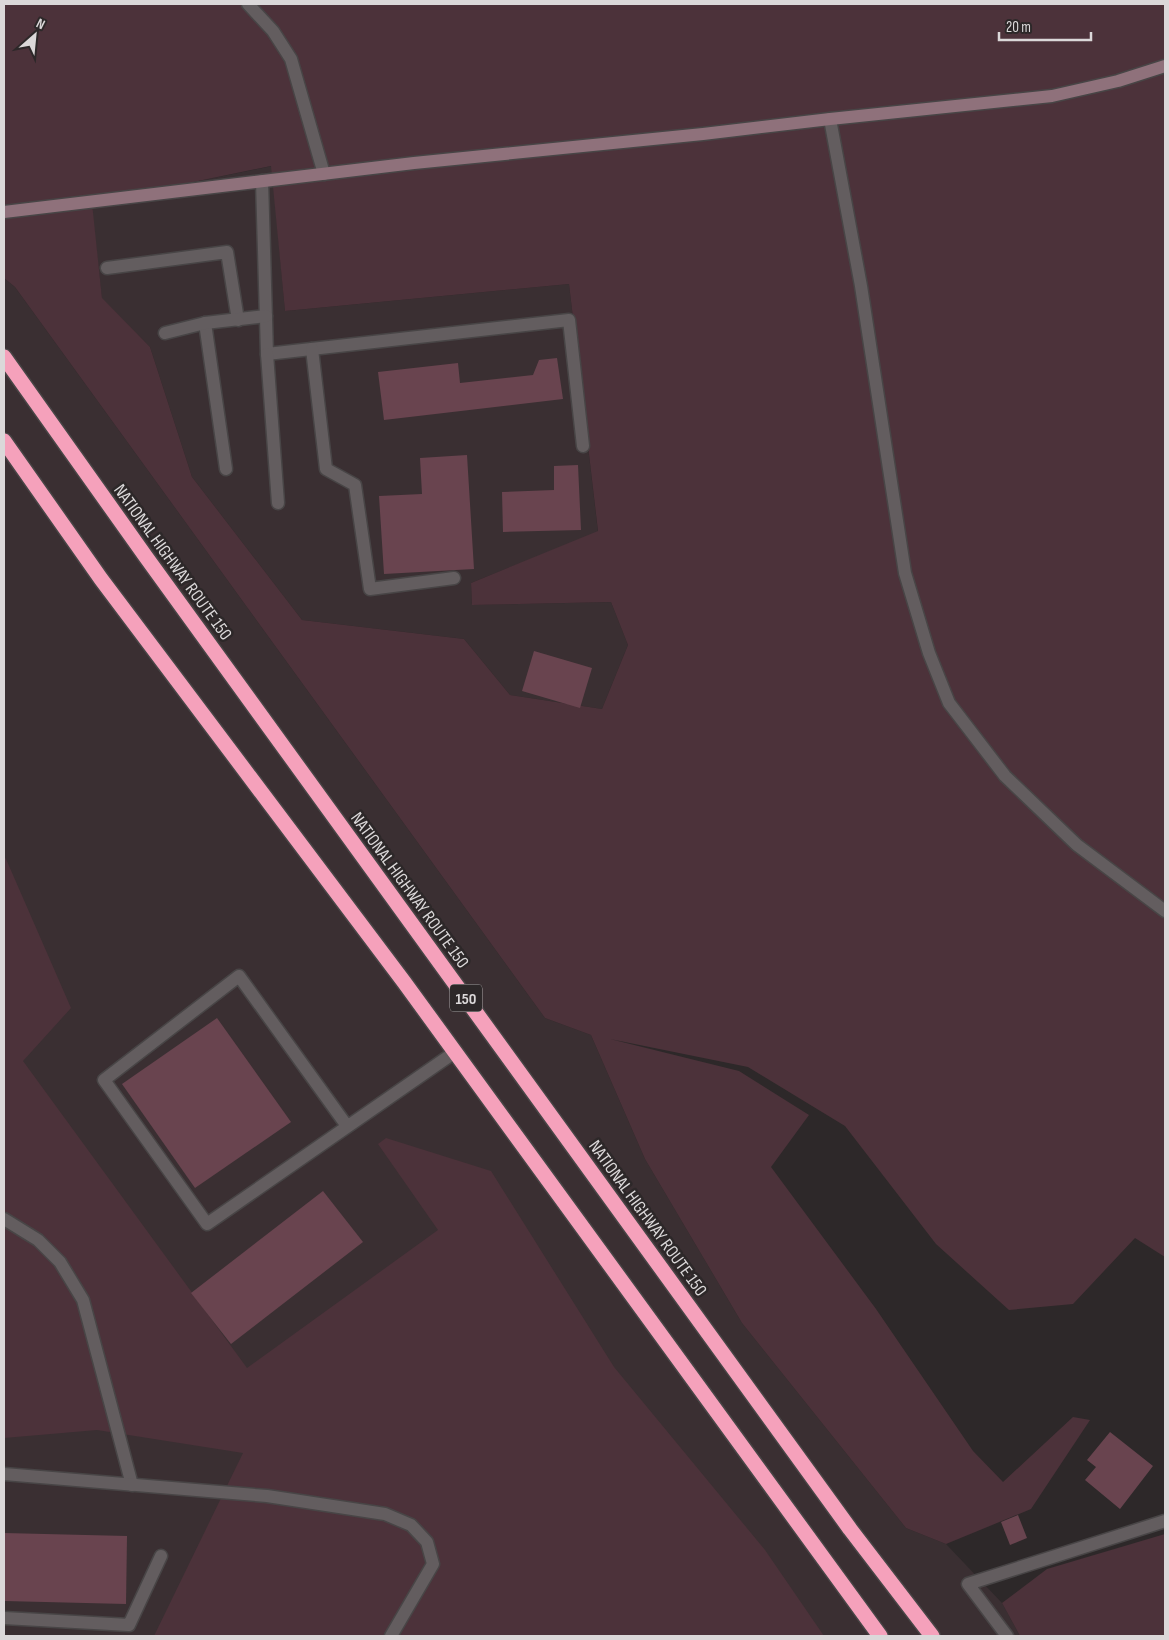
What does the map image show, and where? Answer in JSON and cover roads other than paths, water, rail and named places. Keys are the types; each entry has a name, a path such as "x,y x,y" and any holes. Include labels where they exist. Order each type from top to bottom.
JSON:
{"highway":[{"name":"NATIONAL HIGHWAY ROUTE 150","path":"4,357 152,565 809,1473 932,1636"},
{"name":"150","path":"4,441 101,579 398,974 880,1636"}],"street":[{"path":"248,4 273,31 291,58 324,174"},
{"path":"4,212 414,163 1052,96 1118,82 1165,66"},
{"path":"830,119 861,286 905,573 929,653 949,702 1005,776 1077,845 1165,912"},
{"path":"262,181 267,354 278,503"},
{"path":"107,268 227,252 238,320"},
{"path":"165,333 205,324 266,316"},
{"path":"267,354 569,320 583,446"},
{"path":"205,324 226,469"},
{"path":"312,348 326,469 354,485 370,589 454,578"},
{"path":"347,1126 239,976 104,1080 207,1224 454,1052"},
{"path":"4,1219 38,1240 60,1262 82,1300 132,1485"},
{"path":"4,1474 267,1496 385,1514 411,1525 426,1542 433,1564 391,1636"},
{"path":"1007,1636 968,1584 1165,1520"},
{"path":"4,1618 129,1625 161,1556"}]}
